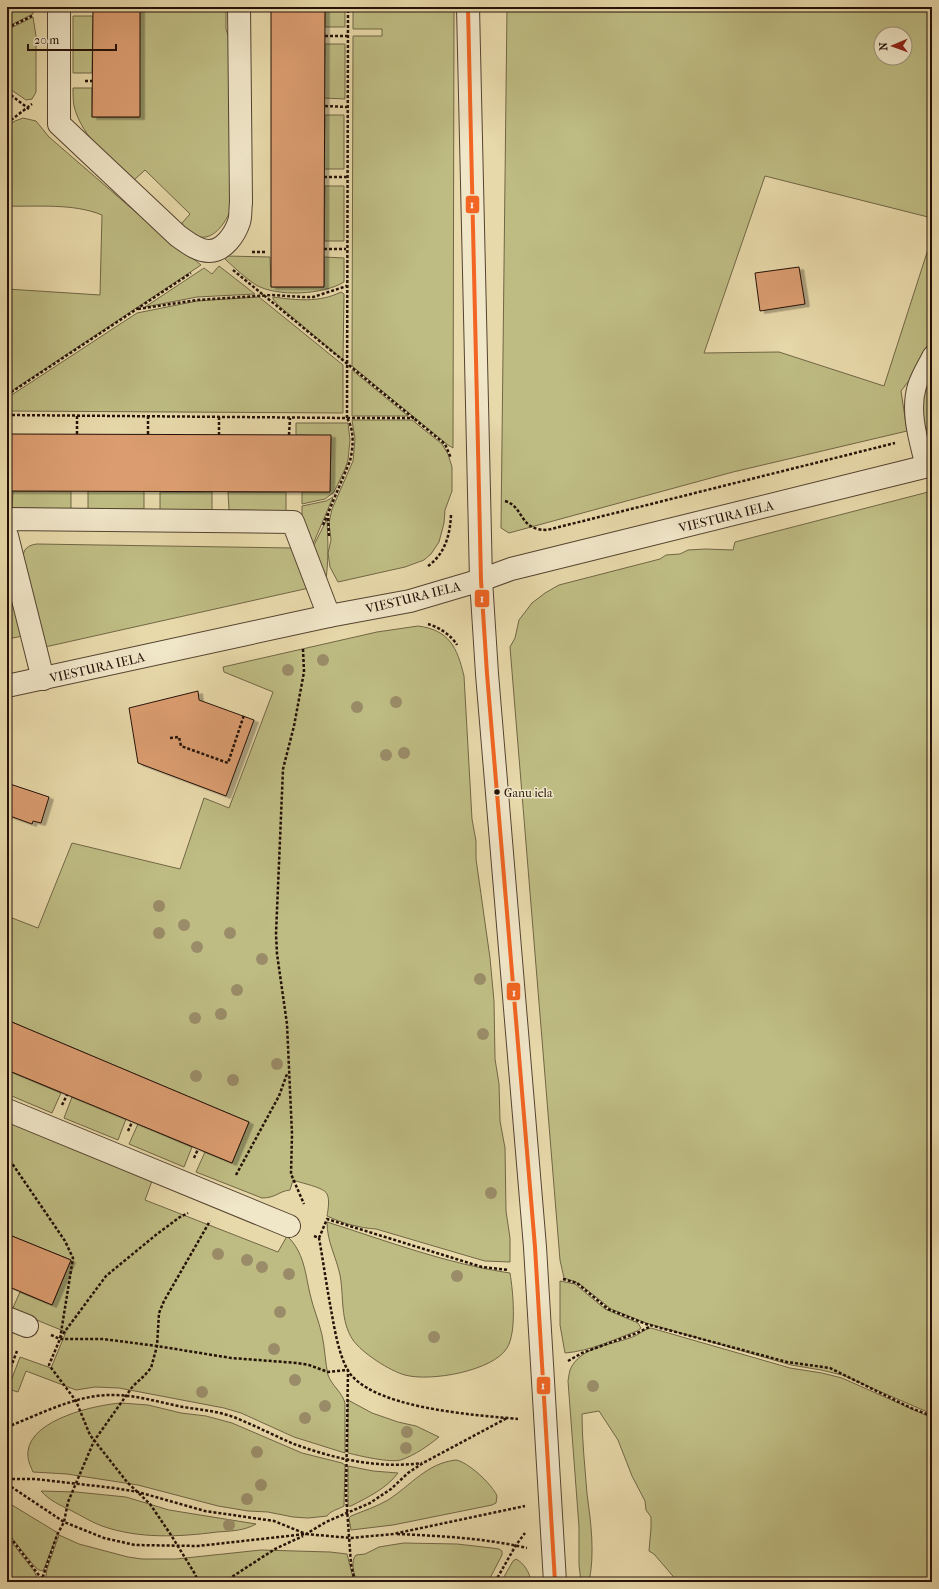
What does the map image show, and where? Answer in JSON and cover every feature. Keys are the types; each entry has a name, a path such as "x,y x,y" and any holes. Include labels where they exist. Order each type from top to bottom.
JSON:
{"street":[{"path":"59,7 59,124 178,236 194,247 210,251 223,246 233,235 239,222 241,203 239,7"},
{"path":"468,7 481,580 487,674 537,1272 554,1582"},
{"name":"VIESTURA IELA","path":"7,686 329,616 410,601 481,580 511,569 928,466"},
{"path":"7,519 293,522 329,616"},
{"path":"7,536 43,678"},
{"path":"7,1110 289,1226"}],"lane":[{"path":"928,466 918,437 915,416 917,387 932,355"}],"path":[{"path":"308,562 317,537 350,461 352,451 352,430 347,418 346,364 348,7"},
{"path":"325,36 348,36"},
{"path":"325,106 347,107"},
{"path":"324,177 347,178"},
{"path":"324,249 346,249"},
{"path":"7,395 202,266 210,251 445,444 452,461"},
{"path":"137,309 197,300 263,295 313,296 347,286"},
{"path":"7,434 7,414 290,418 414,418"},
{"path":"77,415 77,434"},
{"path":"148,416 148,435"},
{"path":"219,417 219,435"},
{"path":"289,435 290,418"},
{"path":"426,567 437,560 446,544 452,501 507,501 515,507 525,522 536,530 547,530 918,437"},
{"path":"302,622 304,672 294,726 283,769 276,934 277,954 287,1024 292,1134 291,1174 307,1210"},
{"path":"425,624 440,630 454,640 458,647"},
{"path":"170,738 179,737 181,746 228,763 244,715"},
{"path":"42,1581 57,1535 64,1522 68,1502 94,1441 133,1386 151,1368 157,1346 159,1313 164,1301 182,1267 223,1198 278,1096 288,1072"},
{"path":"7,1156 65,1241 73,1258 60,1339"},
{"path":"198,1582 178,1546 150,1504 127,1482 94,1441 85,1424 76,1401 49,1365 60,1339 106,1276 180,1217 223,1198"},
{"path":"319,1238 327,1220 482,1267 537,1272 577,1283 608,1308 652,1326 787,1362 830,1368 911,1408 932,1416"},
{"path":"289,1226 319,1238"},
{"path":"316,1231 319,1238 334,1326 341,1352 348,1370 360,1383 394,1399 445,1411 545,1422"},
{"path":"542,1374 582,1353 652,1326"},
{"path":"60,1339 104,1339 231,1358 297,1363 309,1365 328,1372 348,1370"},
{"path":"348,1370 346,1459 347,1513 355,1582"},
{"path":"7,1427 76,1401 107,1395 127,1395 217,1412 235,1417 294,1444 346,1459 392,1465 423,1463"},
{"path":"224,1582 275,1549 306,1534 326,1522 370,1503 391,1489 408,1473 423,1463 507,1418"},
{"path":"7,1479 34,1479 138,1492 205,1511 274,1521 306,1534"},
{"path":"7,1484 64,1522 104,1538 135,1545 198,1546 306,1534 351,1538 393,1534 550,1501"},
{"path":"7,1533 42,1581"},
{"path":"495,1582 516,1545 525,1533"},
{"path":"393,1534 450,1536 502,1542 553,1554"}],"shaded area":[{"path":"7,7 33,7 33,14 7,27"},
{"path":"140,7 226,7 226,29 234,54 232,207 226,219 217,231 206,237 199,237 192,234 185,228 182,223 190,214 145,170 133,181 98,148 78,118 74,106 73,88 92,88 92,117 139,117"},
{"path":"325,7 345,7 345,27 325,27"},
{"path":"353,7 454,7 453,448 352,366 353,36 382,36 382,29 353,29"},
{"path":"507,7 932,7 932,218 765,176 704,353 779,352 884,386 932,237 932,334 918,369 901,391 907,431 733,472 509,533 501,528"},
{"path":"73,16 93,16 92,73 73,73"},
{"path":"33,17 36,36 36,92 32,99 26,100 7,87 7,30"},
{"path":"325,44 345,44 345,99 324,98"},
{"path":"325,115 344,115 344,169 324,169"},
{"path":"23,118 36,121 49,137 138,214 201,265 7,394 7,289 100,295 102,215 91,211 67,207 7,206 7,126"},
{"path":"325,186 344,186 344,241 324,241"},
{"path":"225,256 270,257 271,287 324,287 324,257 344,258 344,282 324,290 312,292 288,293 265,289 256,285 240,273 225,259"},
{"path":"219,266 255,294 197,297 145,307 204,268 212,274"},
{"path":"341,292 344,294 343,360 278,305 273,299 273,297 307,300 324,298"},
{"path":"259,297 343,365 343,413 7,411 7,398 137,313 197,301"},
{"path":"352,370 408,416 352,416"},
{"path":"932,372 932,429 927,430 922,420 923,390"},
{"path":"352,420 412,420 442,444 448,454 452,467 452,491 445,510 444,523 439,542 431,554 424,560 405,567 338,582 330,567 328,553 331,540 329,523 332,509 353,461 355,439"},
{"path":"296,423 348,423 350,440 348,460 334,492 325,499 302,504 302,492 330,492 331,436 296,435"},
{"path":"13,491 71,491 71,509 12,508"},
{"path":"88,491 144,491 144,509 88,509"},
{"path":"932,491 932,1414 842,1375 791,1365 646,1323 611,1309 581,1285 564,1278 560,1260 510,647 515,638 519,620 532,603 559,585 660,559 666,555 680,554 688,550 733,550 735,542"},
{"path":"160,492 212,492 212,510 160,510"},
{"path":"228,492 286,492 286,511 229,510"},
{"path":"333,497 311,546 302,516 302,506 326,501"},
{"path":"327,519 328,560 325,585 313,553 314,545"},
{"path":"31,545 293,548 309,588 45,647 23,558 24,552 27,548"},
{"path":"7,575 23,636 7,639"},
{"path":"418,626 437,631 450,642 455,648 464,676 472,819 476,841 476,859 490,958 494,1001 495,1059 499,1084 500,1121 505,1148 506,1211 510,1238 510,1262 485,1261 376,1229 339,1221 327,1216 328,1199 325,1192 317,1187 293,1180 290,1190 271,1197 262,1198 196,1172 205,1152 232,1163 249,1122 7,1020 7,916 38,928 72,843 180,869 204,798 229,808 273,692 224,672 223,667 377,632"},
{"path":"7,1070 61,1093 52,1113 7,1094"},
{"path":"72,1097 126,1119 118,1140 64,1118"},
{"path":"7,1121 152,1181 145,1200 278,1252 287,1236 293,1242 303,1263 311,1299 322,1335 328,1375 344,1399 345,1453 294,1437 241,1413 224,1408 119,1388 95,1387 76,1390 26,1371 18,1392 8,1389 20,1357 51,1368 66,1332 12,1310 20,1292 52,1305 71,1260 7,1234"},
{"path":"138,1124 192,1147 184,1167 129,1144"},
{"path":"327,1222 440,1258 510,1273 513,1300 513,1322 510,1341 507,1348 500,1356 489,1363 460,1373 445,1376 416,1377 405,1375 392,1370 377,1361 357,1345 349,1333 346,1325 340,1275 330,1243"},
{"path":"560,1281 575,1284 605,1309 638,1323 641,1328 601,1345 565,1353 560,1325"},
{"path":"651,1328 790,1368 842,1378 932,1418 932,1582 678,1582 654,1554 649,1551 651,1517 646,1510 645,1501 632,1476 618,1440 599,1411 582,1414 582,1434 591,1527 592,1560 589,1582 581,1582 579,1565 579,1527 568,1381 570,1371 572,1366 585,1353 637,1335"},
{"path":"348,1400 372,1413 398,1422 416,1426 439,1437 411,1456 396,1461 348,1453"},
{"path":"121,1403 148,1405 181,1413 206,1416 232,1423 302,1453 342,1463 345,1465 344,1506 332,1511 327,1516 308,1518 293,1517 268,1512 248,1511 218,1506 138,1485 67,1474 33,1472 28,1459 28,1451 32,1440 41,1430 52,1422 66,1416 96,1407"},
{"path":"456,1460 473,1469 485,1480 497,1496 496,1503 393,1525 351,1530 349,1518 351,1516 388,1500 428,1470 446,1462"},
{"path":"348,1466 373,1471 398,1473 388,1484 376,1492 351,1506 348,1506"},
{"path":"41,1491 76,1492 126,1497 169,1510 256,1524 237,1530 174,1536 130,1533 94,1523 48,1498"},
{"path":"7,1502 58,1533 43,1571 35,1567 7,1532"},
{"path":"59,1535 79,1544 128,1557 142,1559 176,1559 261,1550 330,1552 347,1554 354,1582 45,1582 47,1569"},
{"path":"7,1536 34,1571 39,1582 7,1582"},
{"path":"404,1543 457,1544 492,1548 502,1551 502,1555 488,1582 357,1582 353,1564 356,1555 365,1554 379,1547"},
{"path":"516,1559 522,1563 526,1569 531,1582 501,1582 513,1561"}],"building":[{"path":"93,7 140,7 140,117 92,117"},
{"path":"271,7 325,7 324,287 271,287"},
{"path":"799,267 805,304 760,311 755,273"},
{"path":"7,434 331,435 330,492 7,491"},
{"path":"198,691 199,700 254,720 226,796 138,763 129,708"},
{"path":"7,783 49,797 41,823 33,821 32,824 7,815"},
{"path":"7,1020 249,1122 232,1163 7,1070"},
{"path":"7,1234 71,1260 52,1305 7,1286"}],"transit line":[{"name":"1","path":"468,7 481,580 487,674 535,1247 555,1582"}],"place":[{"name":"Ganu iela","path":"497,792"}]}
